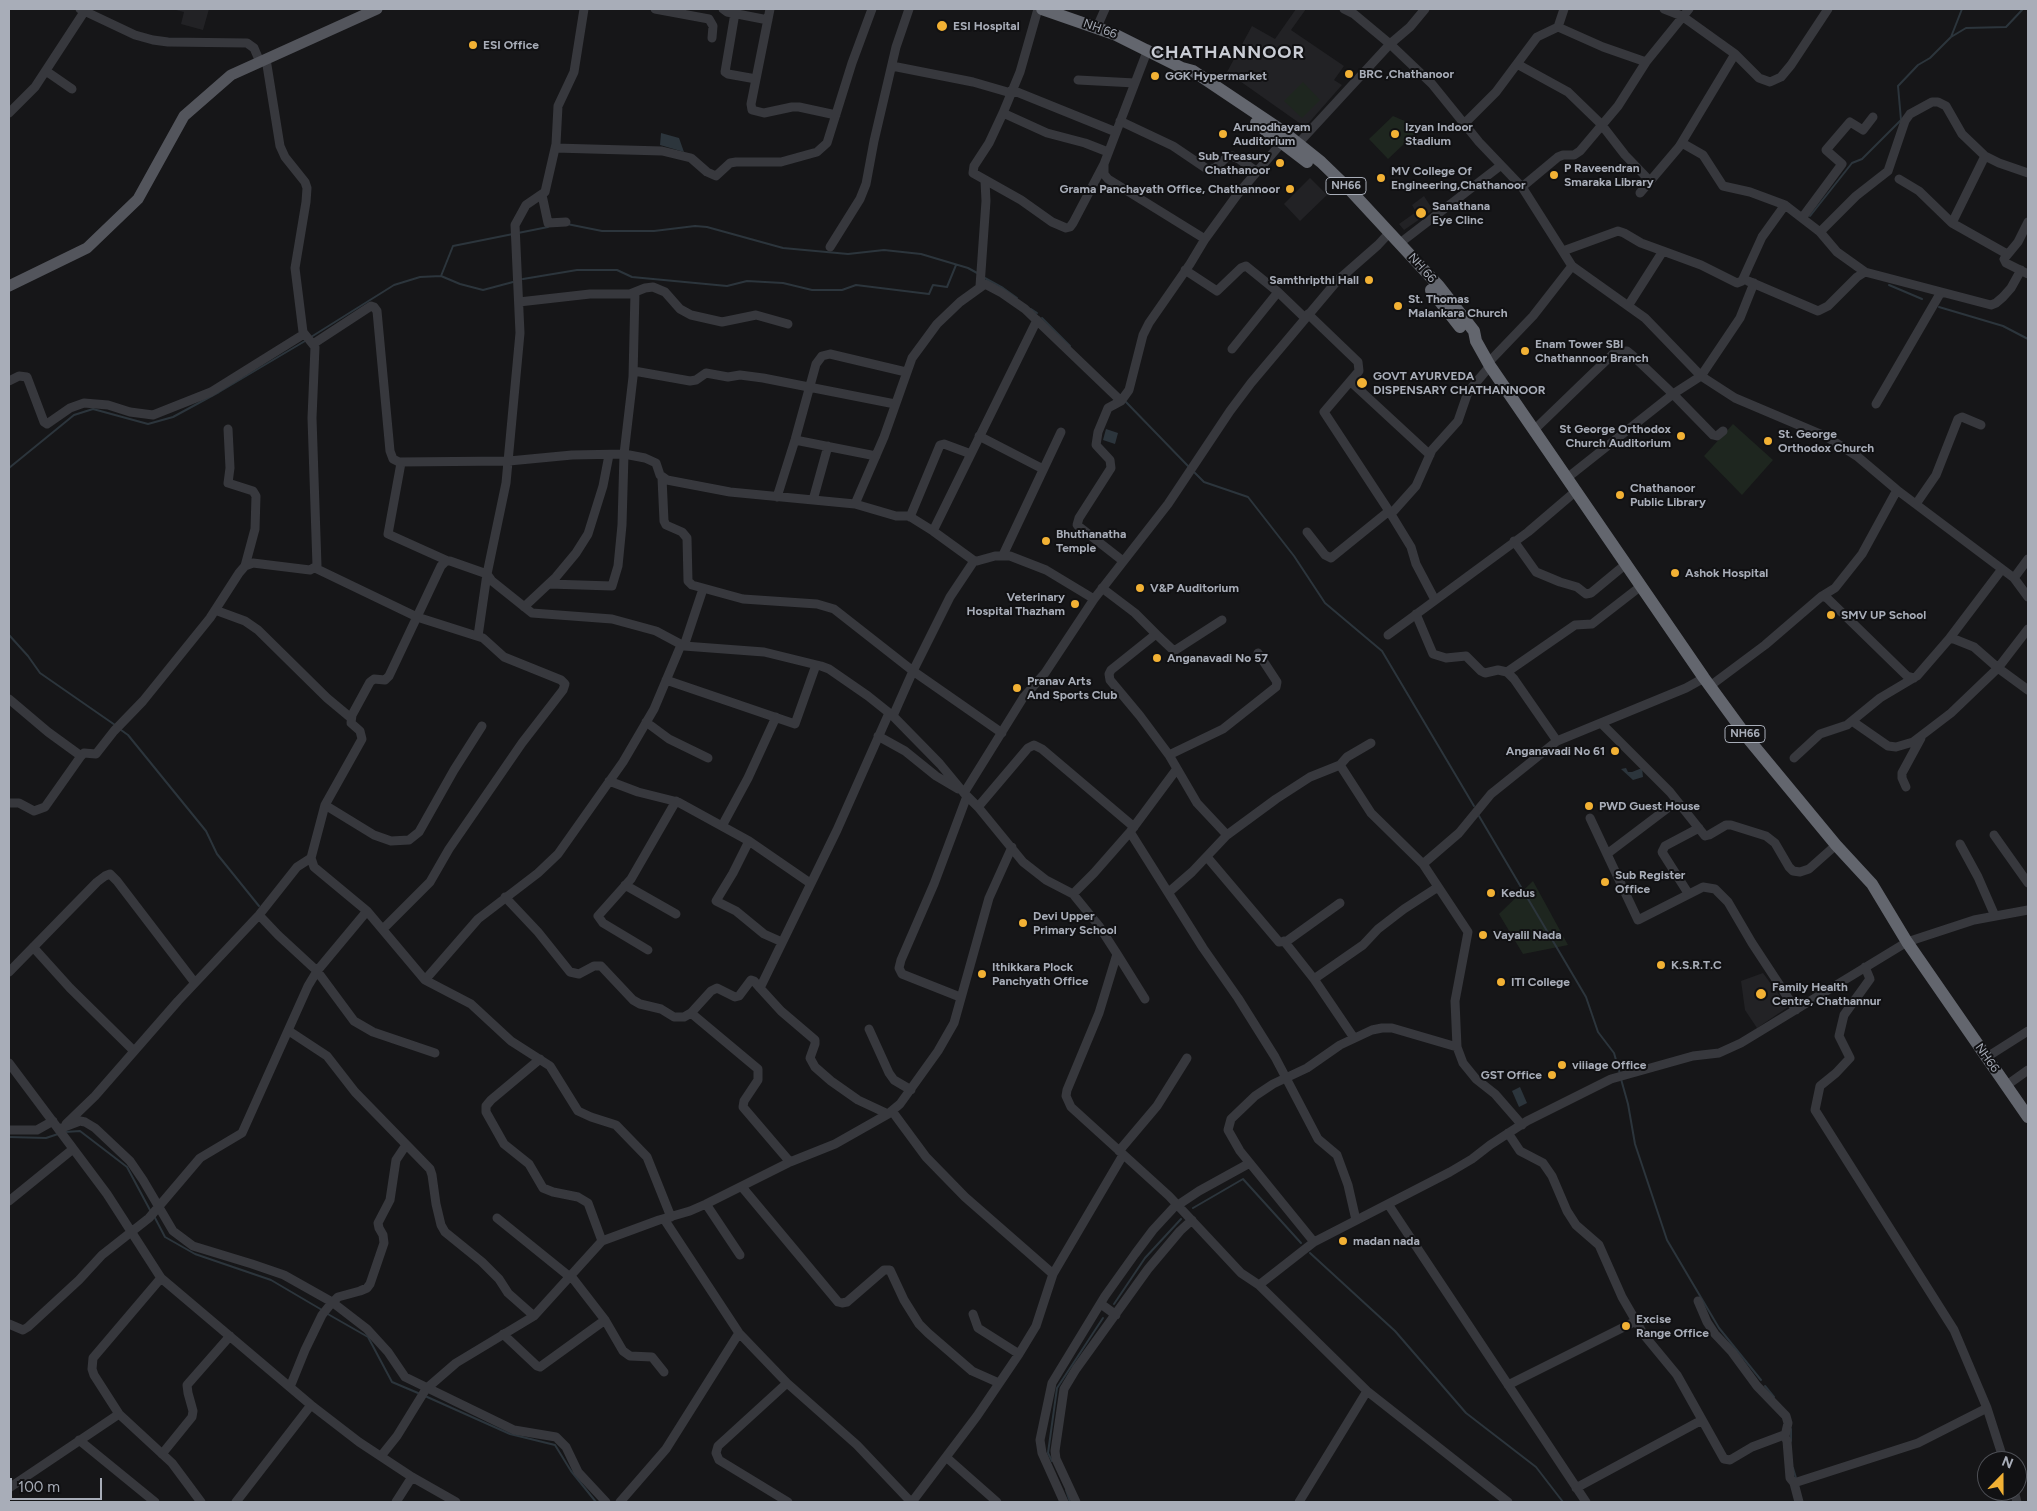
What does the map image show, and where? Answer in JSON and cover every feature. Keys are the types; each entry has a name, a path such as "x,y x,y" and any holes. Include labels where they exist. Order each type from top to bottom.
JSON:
{"highway":[{"name":"NH 66","path":"1042,9 1097,27 1148,49 1182,68 1189,76 1290,143 1388,235 1467,336 1476,341"},
{"name":"NH 66","path":"1388,235 1400,243 1452,302 1474,332 1476,341"},
{"name":"NH66","path":"1476,341 1489,364 1707,682 1750,741 1872,884 1906,942 2028,1117"}],"main road":[{"path":"9,286 87,248 138,199 184,116 231,75 377,9"}],"street":[{"path":"478,636 509,461 520,333 515,225 526,205 545,192 555,148 558,106 574,72 584,9"},
{"path":"655,9 708,19 713,26 712,38"},
{"path":"722,9 768,20"},
{"path":"770,9 751,104 752,110 764,113 799,107 836,115"},
{"path":"555,148 662,151 691,158 707,172 716,176 730,163 781,162 817,152 827,143 852,63 872,9"},
{"path":"830,247 860,199 866,184 892,66 909,9"},
{"path":"1038,9 1020,72 1012,92 989,143 972,170 975,175 1021,200 1052,222 1061,226 1070,227 1104,164 1148,49"},
{"path":"1097,27 1106,9"},
{"path":"1344,9 1357,12 1432,84 1500,166 1522,187 1572,266 1645,318 1701,376 1735,398 1827,437 1858,457 1897,490 2014,578 2028,597"},
{"path":"1123,561 1077,526 1079,518 1111,468 1110,460 1096,445 1096,442 1106,412 1111,406 1121,401 1128,390 1141,340 1147,326 1205,239 1257,172 1290,143 1390,44 1410,27 1426,9"},
{"path":"1464,124 1496,92 1537,37 1558,27 1564,9"},
{"path":"1664,9 1682,16 1735,54 1759,78 1770,82 1776,80 1791,65 1828,9"},
{"path":"1522,187 1558,157 1563,154 1580,152 1601,124 1618,106 1646,62 1689,9"},
{"path":"9,113 35,87 83,10 135,35 153,40 168,42 248,43 263,60 280,146 285,157 306,186 306,202 294,268 308,339 315,360 312,418 317,564 315,568"},
{"path":"735,13 725,72 756,79"},
{"path":"1558,27 1603,47 1646,62"},
{"path":"1640,194 1682,143 1735,54"},
{"path":"1517,64 1568,92 1601,124 1625,155 1650,181"},
{"path":"892,66 973,82 1012,92 1116,132"},
{"path":"46,71 72,89"},
{"path":"1078,80 1135,84"},
{"path":"1820,232 1856,196 1888,171 1905,121 1910,114 1922,106 1938,102 1946,106 1962,134 1985,156 2028,173"},
{"path":"1003,113 1046,133 1085,143 1108,152"},
{"path":"1802,218 1842,164 1826,150 1850,122 1863,130 1873,118"},
{"path":"1120,121 1173,146 1208,169 1214,168 1226,158 1232,156 1238,158 1257,172"},
{"path":"1682,143 1704,155 1723,186 1750,192 1785,205 1820,232 1837,252 1865,272 1991,305 2003,297 2025,272 2004,261 2004,256 2018,242 2028,222"},
{"path":"1952,223 1985,156"},
{"path":"1104,164 1104,174 1108,179 1205,239"},
{"path":"1400,243 1500,166"},
{"path":"1899,179 1919,191 1952,223 2007,254"},
{"path":"980,286 986,201 985,181"},
{"path":"542,195 548,223 566,222"},
{"path":"1563,250 1618,231 1624,232 1641,243 1701,265 1737,283 1744,279 1762,238 1785,205"},
{"path":"960,997 902,974 899,968 934,884 966,795 1023,698 1045,673 1094,598 1188,475 1230,411 1306,316 1337,281 1388,235"},
{"path":"1628,306 1663,251"},
{"path":"1186,270 1217,291 1241,268 1246,266 1358,362 1359,371 1324,412 1411,547 1416,564 1435,600"},
{"path":"1307,532 1325,556 1331,558 1390,512 1416,486 1438,442 1458,421 1468,392 1489,364 1532,316 1572,266"},
{"path":"1744,279 1818,311 1828,306 1857,277 1865,272"},
{"path":"1567,478 1673,394 1701,376 1740,318 1754,283"},
{"path":"855,504 876,456 906,372 920,346 937,324 980,286 987,284 1025,309 1121,401"},
{"path":"519,302 590,294 623,294 653,287 669,295 683,312 722,322 756,315 788,324"},
{"path":"549,584 612,586 618,566 622,525 624,454 634,371 635,292"},
{"path":"1232,349 1278,292"},
{"path":"1876,404 1941,292"},
{"path":"9,381 22,376 27,377 44,422 47,424 70,408 84,403 108,405 130,412 153,415 211,392 371,306 374,307 377,311 393,459 401,463 509,461 572,455 624,454 655,462 662,478 664,521 666,525 686,536 688,581 692,586 743,599 826,606 839,613 913,671 1002,733"},
{"path":"934,531 1037,320"},
{"path":"1534,430 1613,354 1627,351 1713,434 1716,436 1723,431"},
{"path":"777,497 796,440 816,364 822,356 826,354 906,372"},
{"path":"634,371 690,381 696,380 706,373 728,378 740,376 810,386 895,404"},
{"path":"1351,382 1430,456"},
{"path":"1916,504 1936,475 1958,419 1962,417 1981,424"},
{"path":"9,803 19,802 34,811 44,808 81,756 84,753 96,754 114,731 143,701 216,610 245,566 255,529 256,496 249,489 228,483 230,468 228,429"},
{"path":"1003,555 1061,432"},
{"path":"979,436 1043,469"},
{"path":"796,440 876,456"},
{"path":"910,516 940,445 944,444 971,454"},
{"path":"813,500 828,446"},
{"path":"524,607 549,584 576,553 588,534 603,486 609,455"},
{"path":"401,463 388,534 448,560 488,574 492,581 524,607 536,614 620,622 656,630 682,645 764,652 816,664 837,674 868,696 891,715 940,764 966,795 978,806 1023,862 1046,880 1073,894 1099,926 1145,999"},
{"path":"662,478 730,492 855,504 896,516 910,516 934,531 974,561"},
{"path":"1423,864 1459,833 1491,794 1557,741 1686,688 1707,682 1765,646 1822,596 1835,588 1862,554 1897,490"},
{"path":"1388,634 1514,541 1576,491"},
{"path":"1514,541 1536,572 1577,587 1586,594 1591,594 1626,564"},
{"path":"760,988 837,830 878,736 891,715 950,598 974,561 1003,555 1046,570 1094,598"},
{"path":"2014,578 2028,559"},
{"path":"448,560 441,566 387,679 374,679 370,682 351,718 352,725 360,731 362,738 325,805 311,858 314,867 367,911 425,980 471,1004 512,1041 540,1059 555,1072 578,1111 613,1123 647,1157 667,1218 739,1333 787,1383 857,1445 911,1502 1019,1354 1036,1326 1053,1274 1121,1153 1157,1106 1187,1058"},
{"path":"245,566 253,563 310,570 315,568 417,617 488,640 504,657 561,680 565,684 449,849 430,882 383,929"},
{"path":"1794,758 1820,734 1841,728 1880,698 1914,678 1950,639 2002,569"},
{"path":"1506,672 1575,625 1592,624 1641,586"},
{"path":"1102,588 1135,613 1174,651 1222,620"},
{"path":"425,980 478,919 538,873 558,854 623,762 646,722 682,645 703,589"},
{"path":"1822,596 1827,598 1908,676 1914,678"},
{"path":"216,610 251,625 327,698 351,718"},
{"path":"1416,614 1434,654 1446,658 1466,656 1480,672 1498,670 1506,672 1514,679 1557,741"},
{"path":"1852,721 1888,746 1904,745 1923,736 1951,713 1998,668 2028,628"},
{"path":"1156,634 1111,670 1110,680 1169,755 1176,770 1197,803 1227,835"},
{"path":"1950,639 1966,643 2028,690"},
{"path":"1169,755 1223,729 1276,687 1277,682 1258,653"},
{"path":"666,680 795,724 816,664"},
{"path":"9,700 81,756"},
{"path":"722,826 748,778 776,717"},
{"path":"646,722 669,739 708,758"},
{"path":"1602,724 1677,801 1707,836 1726,825 1766,836 1775,843 1789,867 1796,872 1804,872 1809,869 1836,844"},
{"path":"325,805 374,835 391,841 410,840 418,832 482,726"},
{"path":"878,736 905,751 936,776 966,795"},
{"path":"1906,787 1902,773 1923,736"},
{"path":"1169,892 1192,872 1227,835 1310,777 1340,765 1346,757 1371,743"},
{"path":"978,806 1028,748 1034,745 1042,749 1132,830 1203,948 1238,998 1286,1079 1318,1139 1337,1155 1348,1186 1356,1220"},
{"path":"1340,765 1371,812 1423,864 1468,932 1455,1001 1457,1047 1463,1063 1476,1079 1495,1094 1522,1125"},
{"path":"1073,894 1132,830 1176,770"},
{"path":"609,781 638,792 676,801 749,841 810,883"},
{"path":"648,950 599,918 599,914 626,885 642,863 676,801"},
{"path":"1607,854 1677,801"},
{"path":"1590,818 1638,920 1688,893 1709,886 1715,889 1723,896 1796,1010"},
{"path":"1688,893 1662,852 1665,846 1699,828"},
{"path":"1994,835 2028,883"},
{"path":"749,841 716,901 736,911 764,934 782,942"},
{"path":"1960,844 1978,877 1995,916"},
{"path":"381,1456 397,1436 427,1388 456,1363 534,1316 602,1241 690,1211 742,1188 790,1162 835,1144 890,1113 911,1090 950,1030 957,1014 960,997 989,898 1012,847"},
{"path":"1207,857 1279,942 1284,942 1340,903"},
{"path":"62,1130 259,915 297,867 311,858"},
{"path":"9,972 102,878 110,874 195,983"},
{"path":"626,885 676,914"},
{"path":"1314,979 1363,945 1378,929 1404,909 1438,887"},
{"path":"505,897 538,932 570,972 579,974 594,966 601,966 633,1000 640,1004 652,1005 674,1017 684,1017 691,1013 711,991 717,988 735,997 738,996 750,980 754,981 781,1011 815,1040 816,1044 810,1058 815,1066 851,1096 890,1113 926,1157 965,1197 1053,1274"},
{"path":"1259,1285 1314,1242 1472,1159 1508,1133 1611,1079 1694,1056 1719,1053 1741,1043 1906,942 1974,920 2028,910"},
{"path":"9,1324 23,1330 28,1327 64,1295 102,1255 149,1218 200,1158 243,1132 316,971 367,911"},
{"path":"259,915 316,971 354,1020 373,1032 435,1053"},
{"path":"1284,942 1314,979 1354,1038"},
{"path":"33,947 70,988 134,1051"},
{"path":"1117,954 1102,1005 1066,1096 1071,1107 1178,1205 1242,1273 1259,1285 1367,1391 1508,1502"},
{"path":"1865,968 1870,978 1844,1015 1840,1036 1850,1058 1820,1086 1815,1110 1954,1330 1986,1408 2001,1451"},
{"path":"691,1013 760,1071 756,1084 744,1101 743,1107 790,1162"},
{"path":"1314,1242 1248,1164 1228,1130 1228,1124 1231,1119 1255,1096 1273,1084 1286,1079 1354,1038 1377,1029 1392,1028 1457,1047"},
{"path":"869,1029 889,1073 894,1080 911,1090"},
{"path":"288,1031 327,1056 355,1092 430,1169 436,1204 441,1225 445,1232 482,1262 499,1279 508,1293 534,1316"},
{"path":"1987,1057 2028,1031"},
{"path":"540,1059 491,1100 486,1106 486,1112 504,1144 529,1164 543,1188 578,1197 588,1204 602,1241"},
{"path":"9,1063 62,1130 73,1149 107,1194 161,1278 311,1405 412,1477 456,1502"},
{"path":"2007,1085 2028,1070"},
{"path":"9,1130 19,1132 38,1130 53,1121"},
{"path":"62,1130 80,1121 95,1128 130,1161 143,1180 157,1208 173,1231 193,1246 284,1275 331,1304 366,1330 388,1352 405,1377 514,1430 556,1437 566,1447 578,1472 606,1502"},
{"path":"1508,1133 1520,1151 1543,1163 1552,1176 1567,1211 1576,1225 1599,1245 1622,1296 1644,1335 1678,1375 1720,1454 1727,1461 1767,1441 1781,1435 1785,1436"},
{"path":"290,1387 322,1315 341,1296 360,1291 367,1288 370,1284 384,1243 383,1235 378,1226 390,1200 394,1179 394,1165 406,1145"},
{"path":"9,1201 73,1149"},
{"path":"1064,1502 1042,1453 1040,1440 1052,1383 1153,1230 1178,1205 1248,1164"},
{"path":"742,1188 838,1302 847,1302 884,1270 890,1270 904,1300 919,1324 972,1371 999,1383"},
{"path":"706,1204 740,1255"},
{"path":"1388,1204 1586,1502"},
{"path":"497,1218 570,1276 605,1320 626,1354 652,1357 664,1372"},
{"path":"1076,1502 1054,1451 1064,1389 1114,1314 1148,1269 1180,1231 1192,1220"},
{"path":"161,1278 93,1358 94,1375 119,1414 177,1470 201,1502"},
{"path":"1698,1301 1707,1322 1716,1334 1765,1396 1786,1416 1788,1423 1785,1436 1790,1478 1794,1483 1799,1502"},
{"path":"1102,1305 1114,1314"},
{"path":"973,1314 978,1328 1019,1354"},
{"path":"503,1334 540,1367 605,1320"},
{"path":"1508,1384 1636,1321"},
{"path":"620,1502 666,1449 739,1333"},
{"path":"162,1454 192,1417 194,1411 187,1385 230,1336"},
{"path":"787,1383 718,1446 716,1453 720,1460 788,1502"},
{"path":"1299,1502 1367,1391"},
{"path":"236,1502 311,1405"},
{"path":"1794,1483 1918,1443 1986,1408"},
{"path":"9,1488 119,1414"},
{"path":"1576,1488 1702,1420"},
{"path":"79,1440 155,1502"},
{"path":"946,1456 997,1502"},
{"path":"396,1502 412,1477"}],"shaded area":[{"path":"172,9 209,9 203,30 181,24 184,12"},
{"path":"1296,9 1306,9 1291,30 1344,66 1334,80 1342,85 1305,127 1227,72 1252,26 1275,39"},
{"path":"1303,82 1320,100 1302,118 1284,101"},
{"name":"Izyan Indoor Stadium","path":"1393,116 1421,128 1388,159 1369,139"},
{"path":"661,133 679,138 684,152 660,145"},
{"path":"1310,178 1327,195 1300,221 1284,204"},
{"path":"1424,196 1433,210 1404,230 1399,224 1416,212 1412,205"},
{"path":"1733,424 1773,460 1742,495 1704,456"},
{"path":"1106,429 1118,433 1115,444 1103,440"},
{"path":"1626,768 1628,772 1632,772 1642,768 1643,777 1633,780 1621,769"},
{"path":"1533,881 1568,945 1523,954 1499,914"},
{"name":"Family Health Centre, Chathannur","path":"1763,973 1788,1007 1757,1028 1745,1010 1741,981"},
{"path":"1520,1087 1527,1103 1519,1107 1512,1091"}],"waterway":[{"path":"1951,37 1962,9"},
{"path":"1810,216 1852,163 1862,159 1901,120 1898,86 1918,65 1930,58 1951,37 1966,28 2006,27 2023,9"},
{"path":"567,224 602,231 654,231 695,226 707,227 783,248 848,254 884,250 921,254 968,268 979,274"},
{"path":"518,233 548,227"},
{"path":"311,337 394,285 420,277 441,276 453,246 513,234"},
{"path":"523,279 577,270 617,270 632,277 727,286 747,281 783,283 812,290 842,290 856,285 929,294 933,285 947,287 956,265"},
{"path":"441,276 460,284 483,290 513,282"},
{"path":"983,277 1017,298"},
{"path":"1889,285 1922,299"},
{"path":"1939,307 2003,326 2028,339"},
{"path":"1031,309 1037,313"},
{"path":"1042,318 1070,346"},
{"path":"9,468 74,415 93,409 148,424 173,417 305,341"},
{"path":"1125,401 1188,466"},
{"path":"1193,471 1204,482 1248,497 1294,556 1325,603 1382,651 1474,806"},
{"path":"9,635 40,673 115,725"},
{"path":"121,730 128,735 206,831 217,854 259,906"},
{"path":"1479,816 1586,997 1598,1032 1614,1053 1620,1074"},
{"path":"1621,1079 1628,1104 1635,1144 1667,1240 1719,1328 1761,1380"},
{"path":"65,1132 80,1131 127,1167 150,1210"},
{"path":"9,1137 46,1138 58,1134"},
{"path":"1193,1208 1243,1179 1301,1243"},
{"path":"154,1216 165,1237 195,1254 271,1280 322,1310"},
{"path":"1114,1304 1145,1258 1181,1219"},
{"path":"1310,1253 1395,1331 1466,1413 1536,1467 1563,1502"},
{"path":"326,1313 368,1337 392,1382 418,1393"},
{"path":"1052,1461 1048,1453 1057,1388 1103,1318"},
{"path":"1765,1386 1774,1397"},
{"path":"425,1396 510,1434 555,1445 571,1471 596,1502"},
{"path":"1791,1429 1791,1441"},
{"path":"1793,1468 1796,1478"},
{"path":"1066,1490 1070,1502"}],"place":[{"name":"ESI Hospital","path":"942,26"},
{"name":"ESI Office","path":"473,45"},
{"name":"BRC ,Chathanoor","path":"1349,74"},
{"name":"GGK Hypermarket","path":"1155,76"},
{"name":"Arunodhayam Auditorium","path":"1223,134"},
{"name":"Izyan Indoor Stadium","path":"1395,134"},
{"name":"Sub Treasury Chathanoor","path":"1280,163"},
{"name":"P Raveendran Smaraka Library","path":"1554,175"},
{"name":"MV College Of Engineering,Chathanoor","path":"1381,178"},
{"name":"Grama Panchayath Office, Chathannoor","path":"1290,189"},
{"name":"Sanathana Eye Clinc","path":"1421,213"},
{"name":"Samthripthi Hall","path":"1369,280"},
{"name":"St. Thomas Malankara Church","path":"1398,306"},
{"name":"Enam Tower SBI Chathannoor Branch","path":"1525,351"},
{"name":"GOVT AYURVEDA DISPENSARY CHATHANNOOR","path":"1362,383"},
{"name":"St George Orthodox Church Auditorium","path":"1681,436"},
{"name":"St. George Orthodox Church","path":"1768,441"},
{"name":"Chathanoor Public Library","path":"1620,495"},
{"name":"Bhuthanatha Temple","path":"1046,541"},
{"name":"Ashok Hospital","path":"1675,573"},
{"name":"V&P Auditorium","path":"1140,588"},
{"name":"Veterinary Hospital Thazham","path":"1075,604"},
{"name":"SMV UP School","path":"1831,615"},
{"name":"Anganavadi No 57","path":"1157,658"},
{"name":"Pranav Arts And Sports Club","path":"1017,688"},
{"name":"Anganavadi No 61","path":"1615,751"},
{"name":"PWD Guest House","path":"1589,806"},
{"name":"Sub Register Office","path":"1605,882"},
{"name":"Kedus","path":"1491,893"},
{"name":"Devi Upper Primary School","path":"1023,923"},
{"name":"Vayalil Nada","path":"1483,935"},
{"name":"K.S.R.T.C","path":"1661,965"},
{"name":"Ithikkara Plock Panchyath Office","path":"982,974"},
{"name":"ITI College","path":"1501,982"},
{"name":"Family Health Centre, Chathannur","path":"1761,994"},
{"name":"viiiage Office","path":"1562,1065"},
{"name":"GST Office","path":"1552,1075"},
{"name":"madan nada","path":"1343,1241"},
{"name":"Excise Range Office","path":"1626,1326"}],"district":[{"name":"CHATHANNOOR","path":"1228,53"}]}
